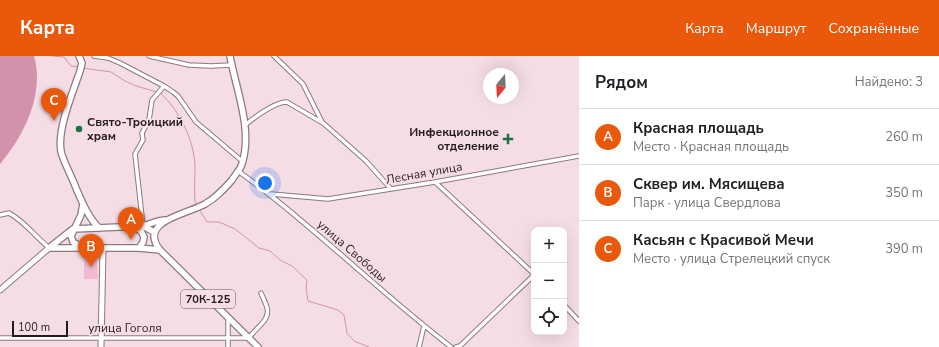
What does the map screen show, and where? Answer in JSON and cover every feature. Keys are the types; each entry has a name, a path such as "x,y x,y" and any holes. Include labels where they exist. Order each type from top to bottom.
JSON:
{"main road":[{"path":"79,56 82,63 64,120 60,152 82,203 93,222 99,228"},
{"path":"0,290 73,229 144,226 166,220 203,205 216,197 238,171 242,161 245,141 244,126 230,56"},
{"path":"82,203 81,215 73,229 71,236 73,242 82,248"},
{"path":"160,250 153,240 154,232 166,220"},
{"path":"133,226 141,231 144,237 139,248"},
{"path":"144,226 154,232"},
{"path":"139,248 153,240"},
{"path":"49,248 139,248 160,250"},
{"path":"101,347 103,248"},
{"name":"70К-125","path":"160,250 228,319 258,347"}],"street":[{"path":"94,56 114,60 164,86 178,96 196,122 242,161"},
{"path":"149,56 189,64 210,66 232,65"},
{"path":"274,56 303,84 322,122"},
{"path":"144,226 135,154 142,140 142,133 148,120 152,100 164,86"},
{"path":"244,126 256,116 282,102 287,102 322,122 366,161 391,189"},
{"name":"Лесная улица","path":"271,194 328,199 435,182 579,156"},
{"name":"улица Свободы","path":"238,171 271,194 424,326 452,347"},
{"path":"435,182 531,271"},
{"path":"0,215 8,213 22,221 36,237 49,248"},
{"path":"456,347 460,346 531,277"},
{"path":"249,338 267,317 268,310 261,293"},
{"path":"567,308 579,321"},
{"path":"228,319 228,347"},
{"path":"418,347 424,326"},
{"name":"улица Гоголя","path":"0,338 249,338"}],"shaded area":[{"path":"0,56 34,56 37,70 37,85 30,113 24,127 17,141 0,164"},
{"path":"84,256 97,256 98,279 84,279"}],"waterway":[{"path":"52,56 64,57 71,66 78,67"},
{"path":"83,68 111,72 136,86 157,92"},
{"path":"160,93 179,116 192,146 195,166 195,201 197,205"},
{"path":"199,209 207,222 219,222 235,229 259,248 270,251 280,260 292,266 307,280 306,288 308,301 338,310 344,315 347,333 354,341 369,347"}],"place":[{"name":"Касьян с Красивой Мечи","path":"54,121"},
{"name":"Свято-Троицкий храм","path":"79,129"},
{"name":"Инфекционное отделение","path":"508,139"},
{"name":"Красная площадь","path":"131,240"},
{"name":"Сквер им. Мясищева","path":"91,267"}]}
